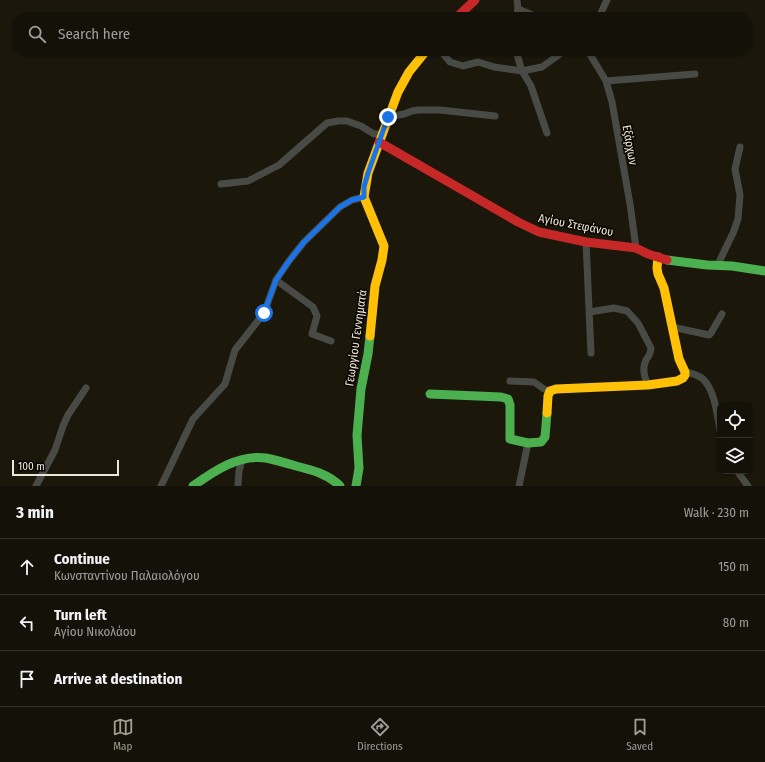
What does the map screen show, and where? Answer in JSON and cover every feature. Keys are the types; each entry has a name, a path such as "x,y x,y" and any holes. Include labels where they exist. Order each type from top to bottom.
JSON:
{"street":[{"path":"462,12 475,0"},
{"path":"517,0 517,12"},
{"path":"601,12 607,0"},
{"path":"518,9 525,12"},
{"path":"161,486 193,419 225,384 235,350 264,313 276,280 289,261 304,242 340,207 352,200 364,197 366,180 388,117 402,83 422,56"},
{"path":"445,56 450,62 463,66 478,62 501,68 522,71 542,67 557,56"},
{"path":"518,56 522,71 531,86 547,133"},
{"name":"Εξάρχων","path":"591,56 606,81 612,102 630,204 636,248"},
{"path":"606,81 695,74"},
{"path":"388,117 418,110 440,110 495,116"},
{"path":"221,184 248,181 279,164 327,123 347,121 361,126 380,138"},
{"name":"Αγίου Στεφάνου","path":"380,138 518,222 539,232 586,242 636,248 658,258 765,271"},
{"path":"719,265 738,219 740,195 736,169 740,148"},
{"name":"Γεωργίου Γεννηματά","path":"356,486 359,468 358,435 361,389 368,354 375,286 384,246 364,197"},
{"path":"586,242 591,353"},
{"path":"510,381 534,382 550,391 556,389 648,385 680,380 684,377 685,372 679,359 664,288 658,274 658,258"},
{"path":"276,280 313,308 317,316 312,334 331,341"},
{"path":"590,312 614,308 627,311 638,323 651,348 651,352 643,371 648,385"},
{"path":"672,327 708,335 711,333 722,314"},
{"path":"685,372 694,374 702,379 709,387 717,414"},
{"path":"36,486 55,450 64,421 86,388"},
{"path":"430,394 501,397 508,399 510,405 510,439 528,443 541,442 544,437 548,396 550,391"},
{"path":"519,486 528,443"},
{"path":"193,486 220,468 231,463 242,460 264,458 331,477 340,486"},
{"path":"238,486 240,465 242,460"},
{"path":"739,474 748,486"}],"traffic: fast":[{"path":"667,260 707,265 732,266 765,271"},
{"path":"356,486 359,468 357,435 361,389 370,336"},
{"path":"430,394 501,397 508,399 510,405 510,439 528,443 541,442 545,437 547,413"},
{"path":"193,486 218,469 237,461 256,457 266,458 314,471 325,475 340,486"}],"traffic: slow":[{"path":"370,336 375,286 384,246 364,197 368,173 398,92 409,72 422,56"},
{"path":"547,413 548,396 550,391 556,389 648,385 677,381 683,378 685,372 679,359 664,288 658,274 658,257"}],"traffic: jam":[{"path":"462,12 475,0"},
{"path":"379,142 518,222 539,232 586,242 636,248 648,254 667,260"}],"route":[{"path":"264,313 276,280 304,242 340,207 352,200 364,197 364,187 368,173 388,117"}]}
